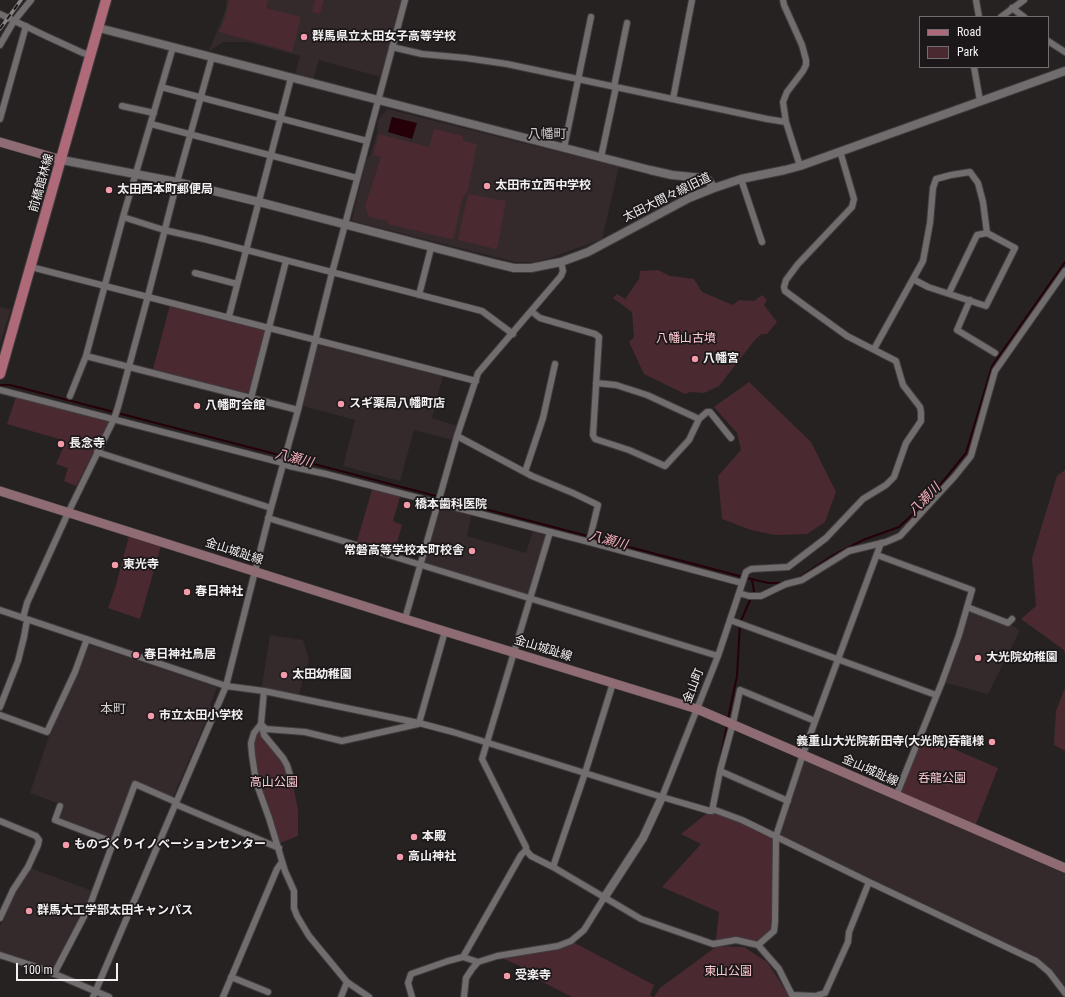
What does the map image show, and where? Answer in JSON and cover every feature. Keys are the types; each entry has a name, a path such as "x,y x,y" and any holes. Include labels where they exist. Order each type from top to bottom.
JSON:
{"main road":[{"name":"前橋館林線","path":"0,374 62,160 106,0"},
{"path":"0,142 62,160"},
{"name":"金山城趾線","path":"0,491 405,619 697,709 1065,868"}],"street":[{"path":"0,45 14,21 31,0"},
{"path":"94,994 226,686 270,508 298,410 332,273 405,0"},
{"path":"673,99 692,0"},
{"path":"783,0 804,51 806,65 783,100 786,122 800,166"},
{"path":"976,0 979,16"},
{"path":"1002,16 1024,0"},
{"path":"1012,8 1023,16"},
{"path":"0,14 83,53 91,55"},
{"path":"564,148 591,17"},
{"path":"601,157 627,22"},
{"path":"0,118 26,26"},
{"path":"98,28 672,175 703,178 708,180 714,188"},
{"path":"1049,42 1065,52"},
{"path":"70,396 86,356 123,217 173,47"},
{"path":"392,47 427,55 466,58 507,64 786,122"},
{"path":"0,707 18,661 24,637 27,603 68,512 114,419 118,407 148,296 176,182 212,57"},
{"path":"974,68 980,101"},
{"name":"太田大間々線旧道","path":"62,160 176,182 259,202 431,248 514,268 531,268 561,262 579,256 714,188 741,179 800,166 1065,71"},
{"path":"228,316 291,78"},
{"path":"161,87 367,142"},
{"path":"122,106 154,114"},
{"path":"151,124 357,178"},
{"path":"0,390 283,463 289,466 438,502 550,532 590,538 743,579 751,569 788,567 794,564 826,538 864,499 886,485 894,477 906,443 921,421 920,407 903,385 896,361 847,336 785,291 784,287 786,280 798,264 852,207 854,199 840,151"},
{"path":"874,349 923,261 930,223 933,188 936,179 970,172 978,183 983,202 987,233"},
{"path":"741,179 762,242"},
{"path":"123,217 164,230 482,311 513,334"},
{"path":"913,279 928,286 986,306 1015,248 987,233 977,235 949,293"},
{"path":"419,295 431,248"},
{"path":"251,398 286,260"},
{"path":"405,619 457,436 478,373 513,334 561,276 563,271 561,262"},
{"path":"31,266 476,381"},
{"path":"739,593 752,596 761,596 786,584 802,580 849,551 892,541 900,536 971,456 994,372 1065,271"},
{"path":"195,273 237,284"},
{"path":"970,300 957,330 995,353"},
{"path":"531,311 540,318 595,334 599,337 593,435 595,440 629,450 665,466 689,440 699,418 707,412 710,412 731,438"},
{"path":"86,356 298,410"},
{"path":"525,472 543,418 555,364"},
{"path":"596,383 616,385 647,395 699,418"},
{"path":"457,436 532,476 598,505 590,538"},
{"path":"97,452 270,508"},
{"path":"268,518 718,656"},
{"path":"550,532 482,759 526,847 526,850 531,856 553,867 641,919 713,944 736,940 758,945 779,969 792,995 808,996 825,993 848,942 849,932 869,882"},
{"path":"758,945 774,931 776,836 815,721 881,543"},
{"path":"877,555 972,590 956,641 936,696 896,796"},
{"name":"金山町","path":"662,797 718,656 743,579"},
{"path":"967,607 1008,622 1012,619"},
{"path":"0,610 226,686 264,692 419,723 662,797 712,811 715,810 742,820 776,836 1036,962 1049,972 1065,993"},
{"path":"730,620 936,696"},
{"path":"419,723 445,631"},
{"path":"0,714 47,732 76,672 87,639"},
{"path":"553,867 585,773 613,683"},
{"path":"712,811 720,771 733,724 740,690 815,721"},
{"path":"264,692 261,724 264,735 283,758 293,784"},
{"path":"261,724 266,729 305,732 342,741 419,723"},
{"path":"261,724 254,733 251,743 256,782 284,871 294,891 294,908 297,916 309,936 347,982 369,997"},
{"path":"720,771 788,801"},
{"path":"54,974 90,905 135,784 278,848"},
{"path":"464,997 466,978 478,962 497,956 558,946 571,940 584,930 643,838 662,797"},
{"path":"60,806 55,820 113,842"},
{"path":"0,821 36,836 39,840 28,867 13,890 0,918"},
{"path":"463,957 526,850"},
{"path":"223,997 277,869 282,862"},
{"path":"0,955 54,974 94,994 109,997"},
{"path":"412,997 408,983 411,974 463,957 478,962"},
{"path":"231,977 268,992"},
{"path":"341,997 347,982"}],"shaded area":[{"name":"群馬県立太田女子高等学校","path":"227,0 402,0 381,77 319,60 313,80 295,75 300,56 248,42 224,42 209,51 225,12"},
{"name":"太田市立西中学校","path":"387,109 619,167 602,239 550,258 533,262 515,262 353,221 352,219 366,161 371,153 377,133 378,120"},
{"path":"392,117 417,123 412,139 388,132"},
{"path":"0,307 11,309 0,343"},
{"path":"315,339 444,372 432,418 461,427 456,441 414,430 400,481 343,466 355,420 299,405"},
{"name":"常磐高等学校本町校舎","path":"438,503 472,511 467,536 526,553 534,527 550,532 530,598 421,565"},
{"name":"大光院幼稚園","path":"967,607 1008,623 1020,630 988,694 942,682"},
{"name":"太田幼稚園","path":"270,635 303,640 309,659 298,698 261,691"},
{"path":"91,645 217,688 210,706 212,707 173,797 134,781 112,840 60,820 59,817 62,805 30,793 49,736 77,674 86,646"},
{"path":"803,755 1065,868 1065,995 1036,961 776,836"},
{"path":"30,868 93,891 89,902 55,968 51,970 0,951 0,927 15,892"}],"green space":[{"path":"229,0 268,0 266,8 301,17 292,52 219,32 225,18"},
{"path":"315,0 324,0 320,14 312,12"},
{"path":"434,129 463,136 463,141 477,144 468,190 462,199 454,237 451,239 388,224 388,221 369,217 365,206 381,157 377,155 373,156 379,134 429,147"},
{"path":"468,194 506,201 497,249 458,240"},
{"name":"八幡山古墳","path":"658,270 670,276 694,279 702,292 733,305 739,300 754,301 762,295 767,300 764,305 777,322 767,334 761,334 754,341 719,386 704,393 690,392 685,394 644,374 629,342 634,337 632,312 613,298 617,294 625,299 639,279 640,271"},
{"path":"171,301 269,327 251,398 152,373"},
{"path":"749,382 811,442 836,492 825,522 807,534 775,535 751,530 722,519 718,476 741,450 737,433 714,407"},
{"name":"長念寺","path":"16,397 110,421 76,486 64,481 68,468 56,464 66,441 7,424"},
{"path":"1065,470 1065,653 1064,650 1021,619 1036,606 1032,558 1057,476"},
{"path":"373,486 401,493 393,521 402,525 393,556 356,545"},
{"path":"130,532 162,542 140,619 108,608 116,585"},
{"path":"1065,688 1065,751 1054,745 1056,711"},
{"name":"高山公園","path":"261,724 264,735 283,758 293,785 298,810 298,836 277,844 256,782 252,755 254,733"},
{"name":"呑龍公園","path":"921,735 998,768 974,829 896,796"},
{"path":"710,811 776,836 774,931 758,945 736,940 716,939 719,912 662,887 701,844 681,834"},
{"path":"571,941 654,985 650,995 653,997 572,997 521,971 520,966 497,956"},
{"name":"東山公園","path":"717,946 744,947 767,962 791,997 654,997 660,988"}],"waterway":[{"name":"八瀬川","path":"797,579 832,556 863,540 899,527 936,490 966,453 992,366 1065,262"},
{"name":"八瀬川","path":"0,385 10,385 747,578 768,583 783,583"},
{"path":"728,719 737,676 740,623 754,591 752,580"},
{"path":"721,755 727,726"}],"railway":[{"path":"0,29 21,0"}],"place":[{"name":"群馬県立太田女子高等学校","path":"304,37"},
{"name":"太田市立西中学校","path":"487,186"},
{"name":"太田西本町郵便局","path":"109,190"},
{"name":"八幡宮","path":"695,359"},
{"name":"スギ薬局八幡町店","path":"341,404"},
{"name":"八幡町会館","path":"197,406"},
{"name":"長念寺","path":"61,444"},
{"name":"橋本歯科医院","path":"407,505"},
{"name":"常磐高等学校本町校舎","path":"472,551"},
{"name":"東光寺","path":"115,565"},
{"name":"春日神社","path":"187,592"},
{"name":"春日神社鳥居","path":"136,655"},
{"name":"大光院幼稚園","path":"978,658"},
{"name":"太田幼稚園","path":"284,675"},
{"name":"市立太田小学校","path":"151,716"},
{"name":"義重山大光院新田寺(大光院)吞龍様","path":"992,742"},
{"name":"本殿","path":"414,837"},
{"name":"ものづくりイノベーションセンター","path":"66,845"},
{"name":"高山神社","path":"400,857"},
{"name":"群馬大工学部太田キャンパス","path":"29,911"},
{"name":"受楽寺","path":"507,976"}],"district":[{"name":"八幡町","path":"547,135"},
{"name":"本町","path":"113,710"}]}
